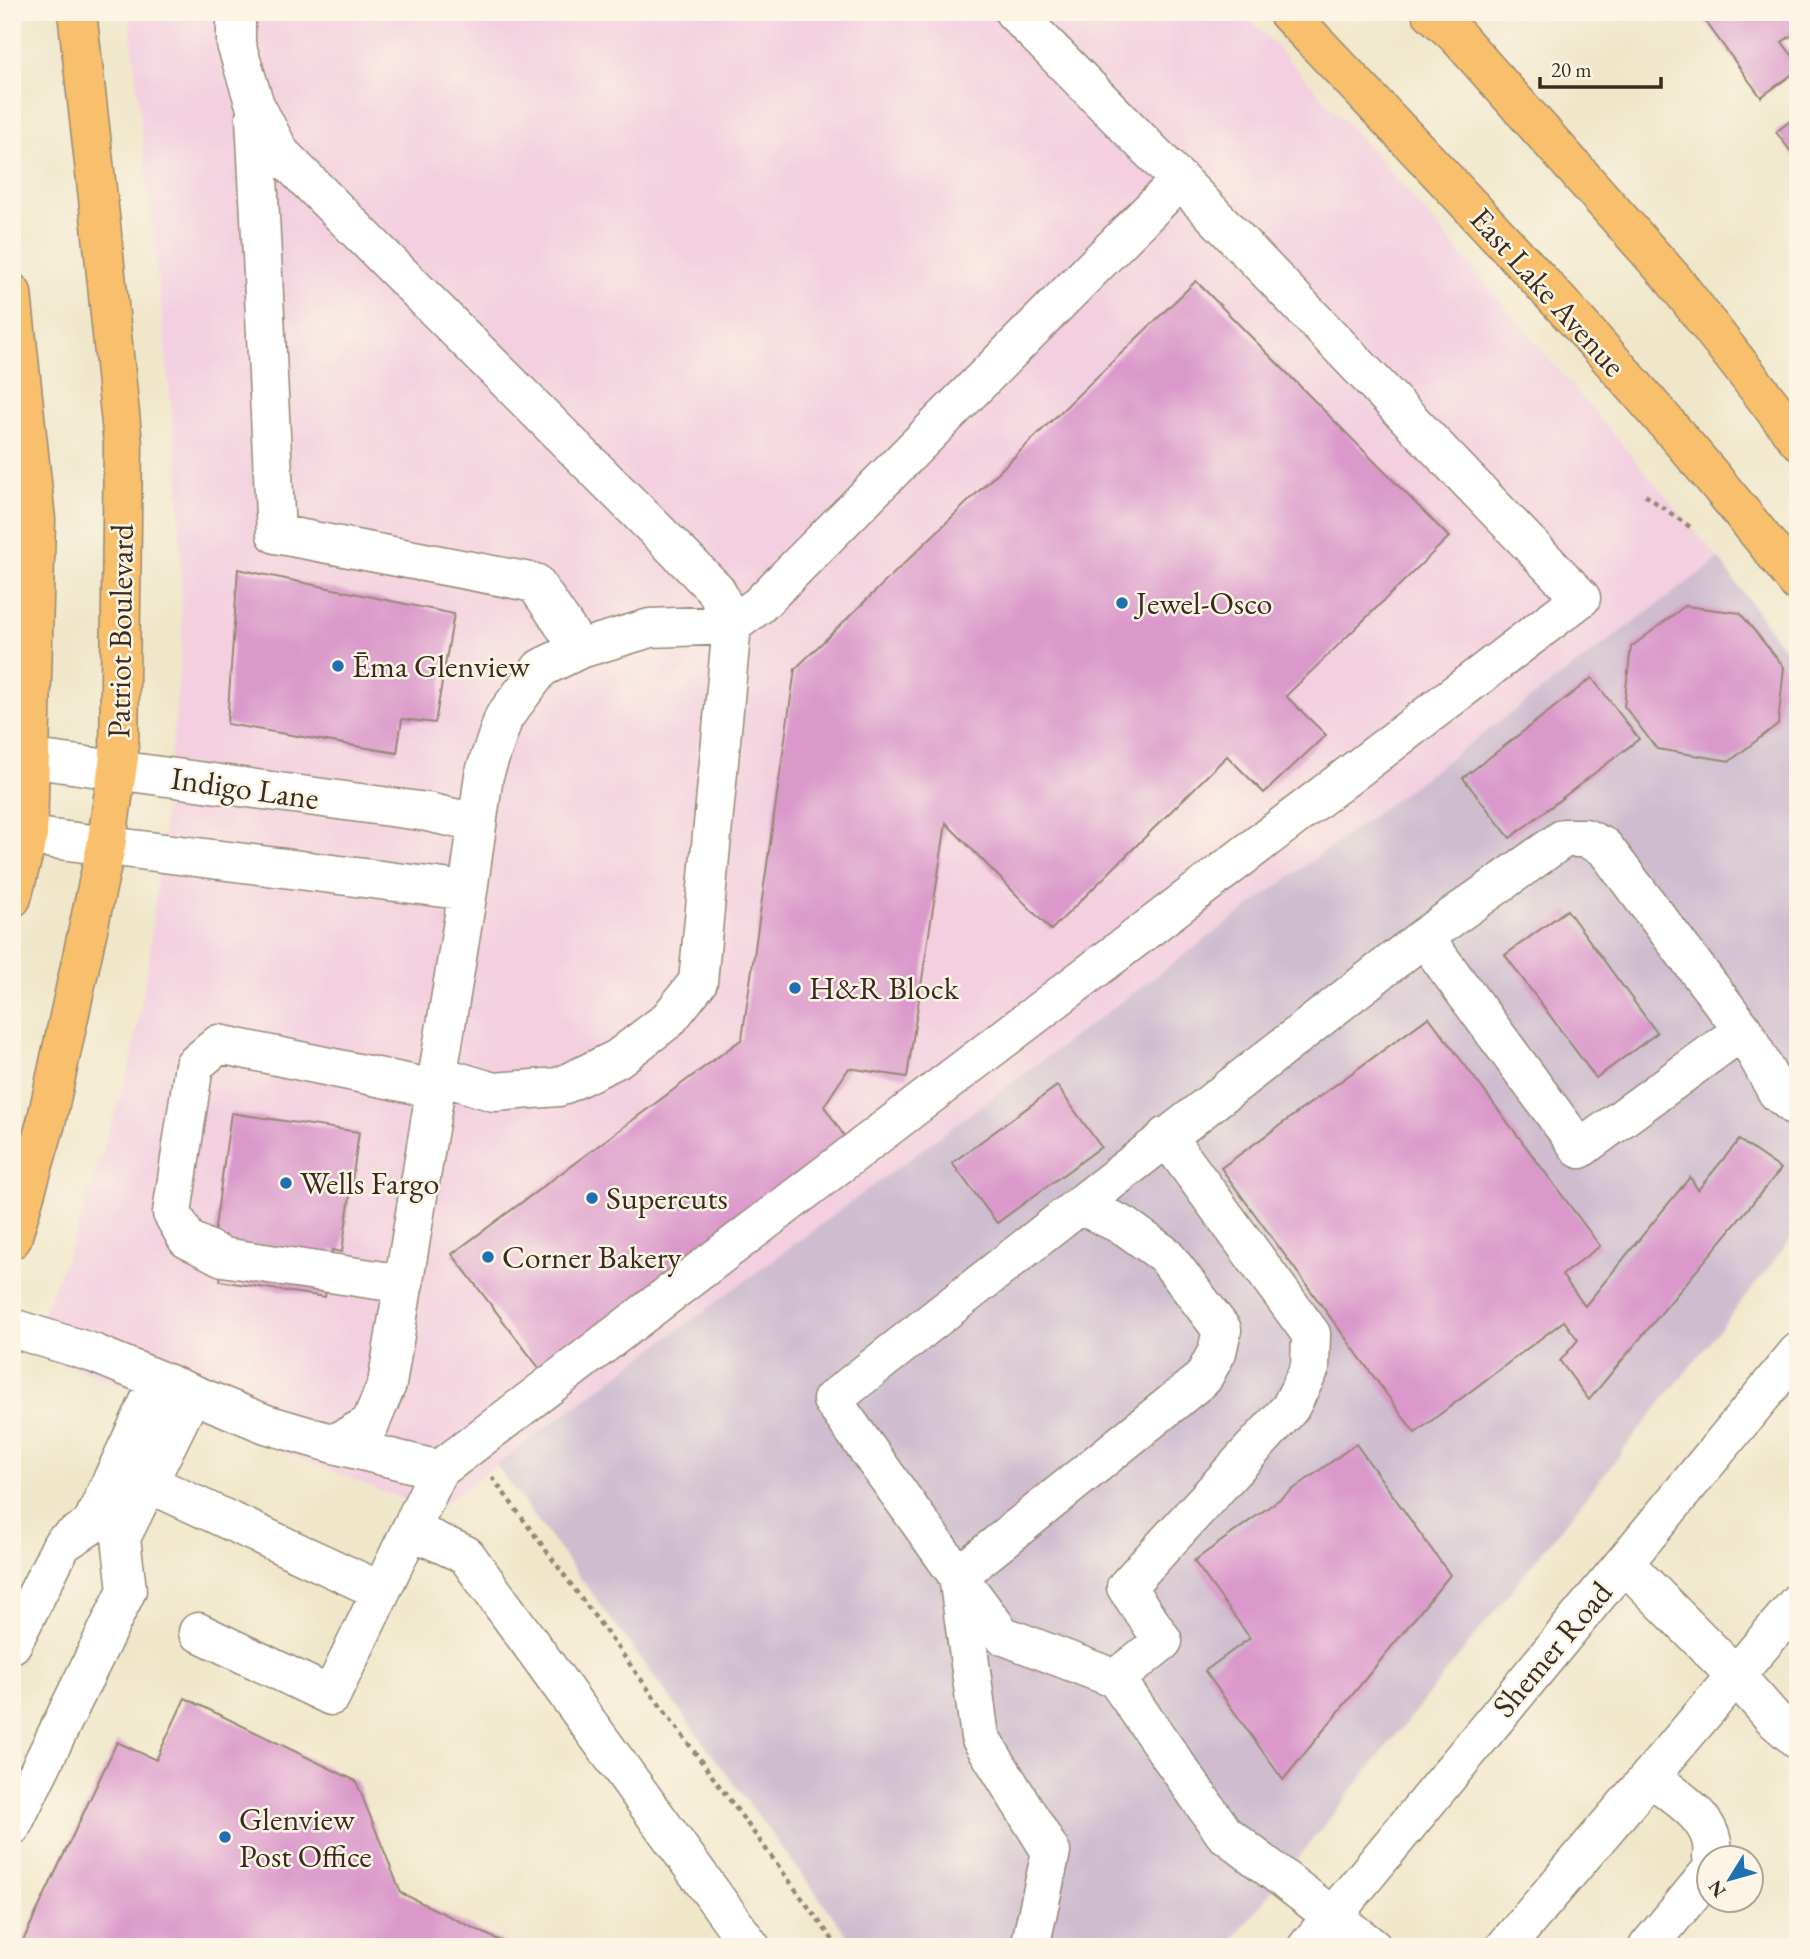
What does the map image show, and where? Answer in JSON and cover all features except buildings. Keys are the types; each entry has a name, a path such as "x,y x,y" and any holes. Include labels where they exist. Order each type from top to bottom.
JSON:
{"main road":[{"name":"Patriot Boulevard","path":"12,1239 40,1147 106,846 119,757 123,444 77,12"},
{"name":"East Lake Avenue","path":"1287,12 1463,198 1699,460 1798,583"},
{"path":"1431,12 1457,36 1673,279 1798,440"},
{"path":"12,293 36,520 21,756 20,835 12,898"}],"street":[{"path":"236,12 236,44 255,105 281,154 716,590 732,625 698,982 668,1020 617,1059 558,1087 494,1092 219,1044 194,1065 172,1213 187,1239 223,1257 404,1284"},
{"path":"198,1632 331,1696 439,1470 1581,598 1180,180 1014,12"},
{"path":"255,105 276,534 535,583 580,649"},
{"path":"334,1444 370,1424 387,1384 468,891 484,775 504,717 541,668 580,649 650,628 732,625 759,605 1180,180"},
{"name":"Indigo Lane","path":"21,756 427,812 477,823"},
{"path":"20,835 468,891"},
{"path":"1372,1947 1224,1833 1115,1679 1002,1635 832,1400 1166,1136 1424,937 1564,838 1585,838 1604,846 1743,1030 1777,1092 1798,1109"},
{"path":"1424,937 1580,1149 1743,1030"},
{"path":"1115,1679 1163,1641 1126,1587 1290,1408 1310,1368 1311,1334 1166,1136"},
{"path":"958,1576 1203,1378 1217,1352 1222,1330 1165,1255 1126,1227 1080,1205"},
{"path":"12,1328 93,1353 266,1424 439,1470"},
{"name":"Shemer Road","path":"1307,1947 1798,1352"},
{"path":"12,1644 62,1544 106,1531 148,1483 175,1387"},
{"path":"12,1826 127,1590 106,1531 175,1387"},
{"path":"148,1483 380,1591"},
{"path":"411,1530 466,1555 751,1947"},
{"path":"1624,1563 1736,1676 1776,1721 1798,1740"},
{"path":"958,1576 980,1737 1051,1853 1030,1947"},
{"path":"1505,1947 1798,1602"},
{"path":"1650,1776 1704,1820 1711,1843"},
{"path":"1648,1947 1694,1892"}],"path":[{"path":"1645,495 1693,530"},
{"path":"470,1446 838,1947"}],"shaded area":[{"path":"129,12 1244,12 1385,165 1719,559 433,1512 28,1348 77,1231 131,1062 149,958 182,650 179,476"},
{"path":"1719,559 1798,669 1798,1231 1227,1947 856,1947 496,1465"}],"place":[{"name":"Jewel-Osco","path":"1122,603"},
{"name":"Ēma Glenview","path":"338,666"},
{"name":"H&R Block","path":"795,988"},
{"name":"Wells Fargo","path":"286,1183"},
{"name":"Supercuts","path":"592,1198"},
{"name":"Corner Bakery","path":"488,1257"},
{"name":"Glenview Post Office","path":"225,1837"}]}
